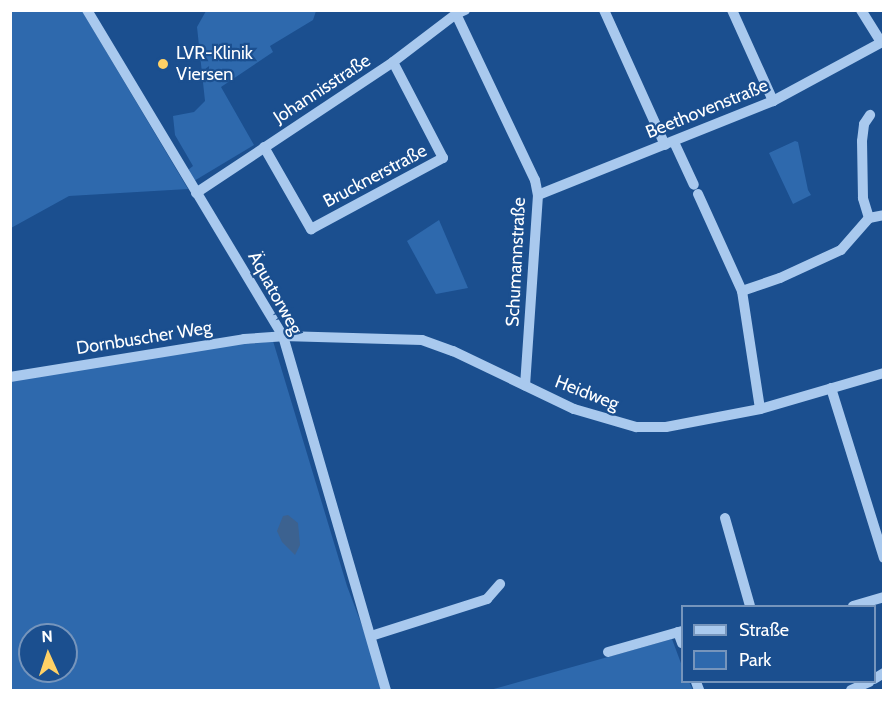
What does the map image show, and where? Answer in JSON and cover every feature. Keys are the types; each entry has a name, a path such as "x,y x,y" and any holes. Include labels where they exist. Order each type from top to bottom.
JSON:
{"street":[{"name":"Äquatorweg","path":"87,10 283,336 386,690"},
{"path":"604,10 670,144 696,190 742,291 760,409"},
{"path":"732,10 773,101"},
{"path":"861,10 882,41"},
{"name":"Johannisstraße","path":"196,193 393,62 461,12"},
{"name":"Schumannstraße","path":"461,12 535,180 538,195 525,386"},
{"name":"Beethovenstraße","path":"538,195 773,101 882,41"},
{"name":"Brucknerstraße","path":"264,147 311,229 443,158 393,62"},
{"path":"869,218 863,198 862,141 864,123 870,115"},
{"path":"742,291 780,278 841,249 869,218 884,215"},
{"name":"Dornbuscher Weg","path":"10,377 244,339 283,336"},
{"name":"Heidweg","path":"283,336 422,340 453,351 574,409 636,428 666,427 760,409 884,373"},
{"path":"831,388 884,558"},
{"path":"725,518 750,605"},
{"path":"371,636 487,599 500,584"},
{"path":"856,605 884,597"},
{"path":"608,652 680,631"}],"green space":[{"path":"11,11 82,11 188,189 69,196 11,228"},
{"path":"206,11 316,11 313,20 270,46 273,52 221,87 254,145 194,181 188,170 193,166 175,135 173,116 194,112 205,101 197,27"},
{"path":"795,141 798,142 811,195 793,204 769,153"},
{"path":"439,220 468,288 436,294 407,241"},
{"path":"246,341 250,344 273,341 347,586 383,690 11,690 11,380"},
{"path":"672,639 681,663 681,683 690,683 693,690 490,690"}],"shaded area":[{"path":"288,515 298,523 300,545 295,555 282,542 277,531 283,516"}],"place":[{"name":"LVR-Klinik Viersen","path":"163,64"}]}
